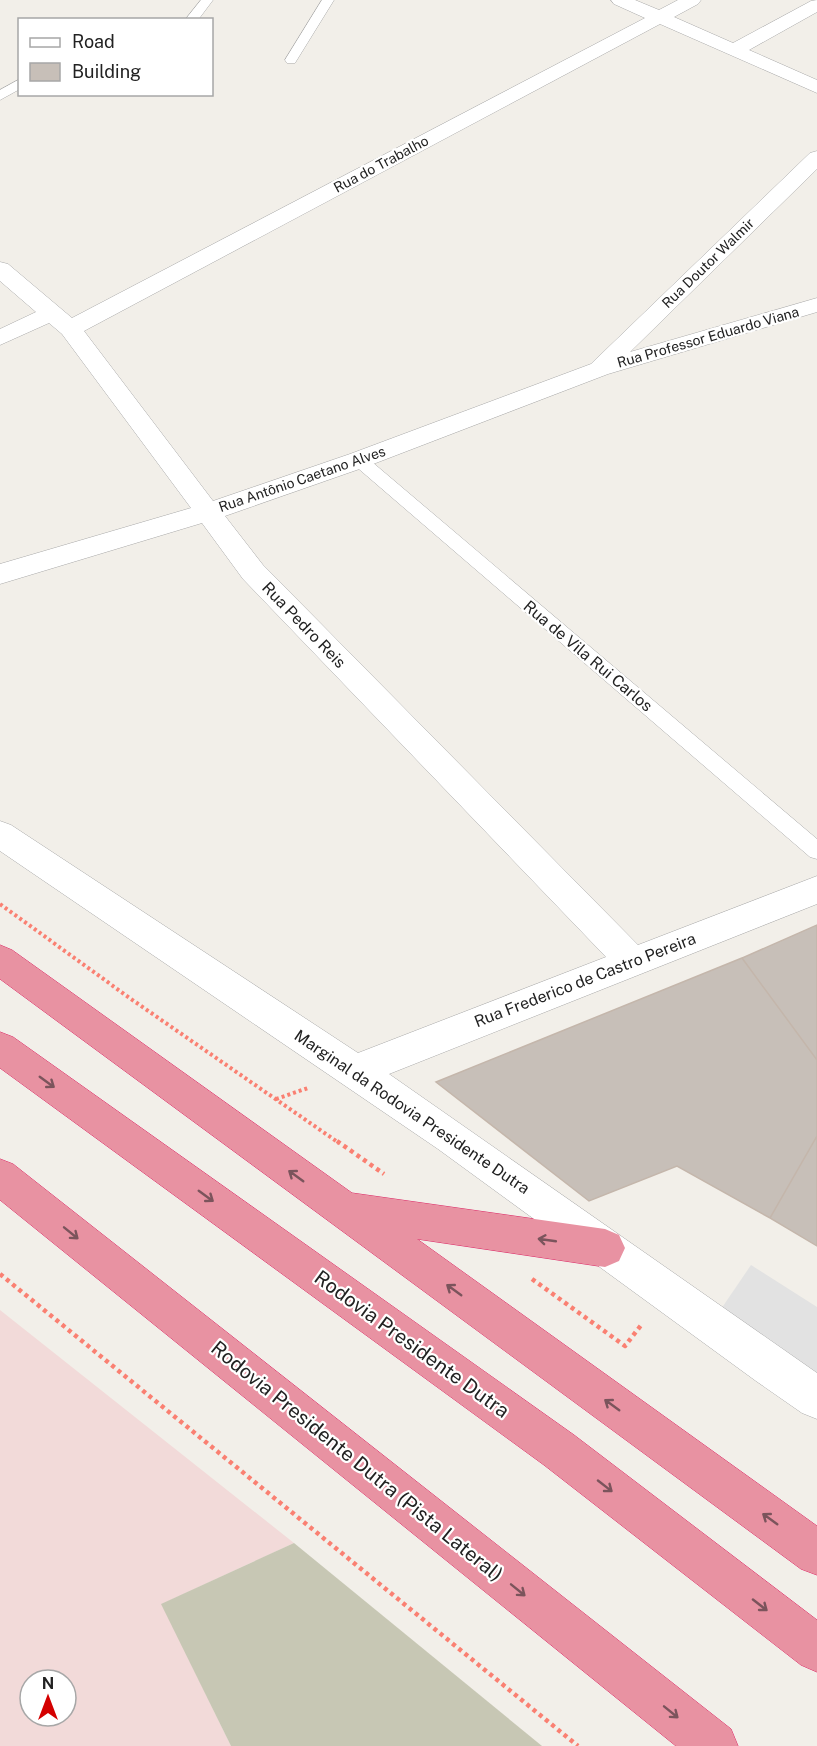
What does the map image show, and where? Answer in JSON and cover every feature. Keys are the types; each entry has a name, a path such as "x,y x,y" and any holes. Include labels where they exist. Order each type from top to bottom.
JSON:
{"highway":[{"path":"0,960 817,1553"},
{"name":"Rodovia Presidente Dutra","path":"0,1048 559,1450 817,1649"},
{"name":"Rodovia Presidente Dutra (Pista Lateral)","path":"0,1177 714,1746"},
{"path":"343,1210 604,1248"}],"street":[{"path":"620,0 817,87"},
{"name":"Rua do Trabalho","path":"0,338 61,321 692,0"},
{"path":"736,50 817,5"},
{"name":"Rua Doutor Walmir","path":"599,369 817,156"},
{"name":"Rua Pedro Reis","path":"0,269 61,321 253,572 632,961"},
{"name":"Rua Professor Eduardo Viana","path":"599,369 817,305"},
{"name":"Rua Antônio Caetano Alves","path":"0,574 208,512 359,460 599,369"},
{"name":"Marginal da Rodovia Presidente Dutra","path":"0,834 354,1071 561,1214 604,1248 817,1398"},
{"name":"Rua Frederico de Castro Pereira","path":"354,1071 817,890"}],"lane":[{"path":"193,18 207,0"},
{"path":"291,60 328,0"},
{"path":"0,96 18,84"},
{"name":"Rua de Vila Rui Carlos","path":"359,460 817,851"}],"path":[{"path":"0,904 131,999"},
{"path":"0,1274 578,1746"}],"shaded area":[{"path":"751,1265 817,1307 817,1385 717,1315"},
{"path":"0,1310 294,1543 162,1604 231,1746 0,1746"},
{"path":"294,1543 542,1746 231,1746 161,1604"}],"building":[{"path":"817,925 817,1060 742,958"},
{"path":"742,958 817,1060 817,1136 770,1218 677,1166 589,1201 436,1082"},
{"path":"817,1136 817,1246 770,1218"}]}
